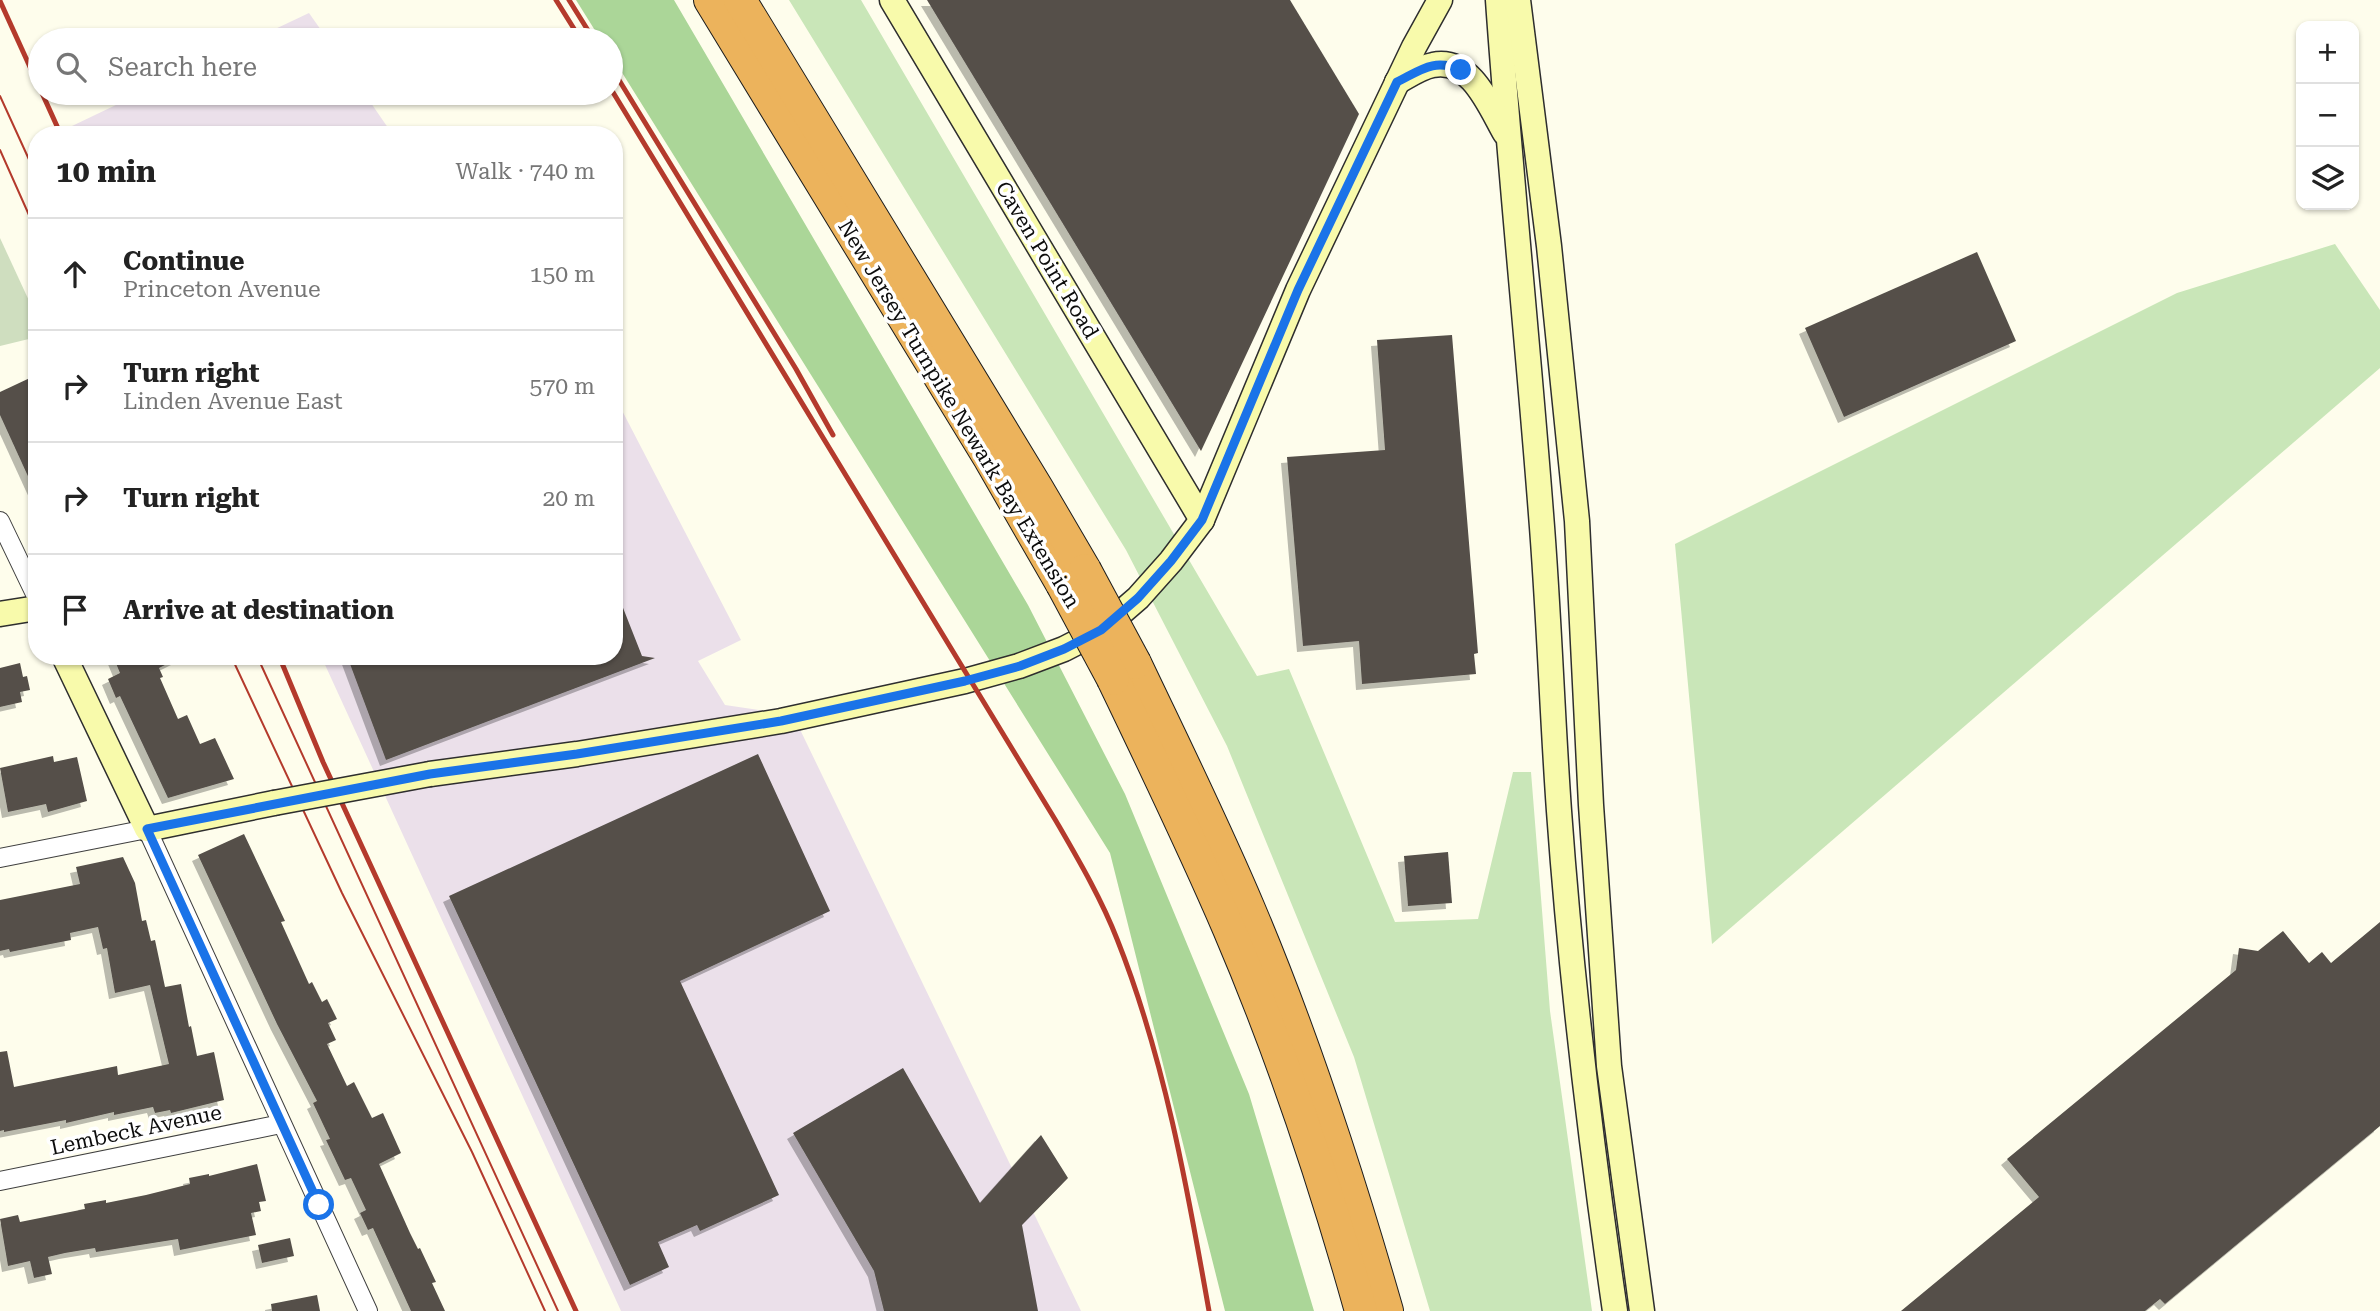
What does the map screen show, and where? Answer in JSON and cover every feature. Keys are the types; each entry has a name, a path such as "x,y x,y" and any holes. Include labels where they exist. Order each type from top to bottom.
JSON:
{"highway":[{"name":"New Jersey Turnpike Newark Bay Extension","path":"710,0 989,459 1073,577"},
{"name":"New Jersey Turnpike Newark Bay Extension","path":"740,0 1010,442 1073,577 1124,671 1198,793 1255,923 1293,1023 1338,1149 1387,1311"},
{"name":"New Jersey Turnpike Newark Bay Extension","path":"1124,671 1269,1028 1318,1167 1360,1311"}],"street":[{"name":"Caven Point Road","path":"892,0 1202,520"},
{"path":"0,858 430,774 577,754 781,721 965,681 1020,666 1064,649 1101,630 1138,598 1202,520 1298,290 1397,82 1440,0"},
{"path":"1499,0 1507,138 1540,504 1559,812 1599,1197 1615,1311"},
{"path":"1518,0 1555,301 1577,521 1594,847 1609,1066 1642,1311"},
{"path":"1397,82 1432,65 1448,64 1461,70 1475,83 1507,138"},
{"path":"0,521 28,579"},
{"path":"0,614 28,609"},
{"path":"68,665 147,829 368,1311"},
{"name":"Lembeck Avenue","path":"0,1181 281,1124"}],"shaded area":[{"path":"309,13 320,28 277,28"},
{"path":"116,105 372,105 387,126 72,126"},
{"path":"623,412 741,640 698,661 725,705 793,715 1081,1311 621,1311 325,665 623,665"}],"green space":[{"path":"576,0 674,0 1028,605 1125,794 1249,1094 1314,1311 1225,1311 1110,853 623,74 623,28 594,28"},
{"path":"789,0 861,0 1257,676 1289,669 1395,922 1478,919 1513,772 1531,772 1550,1011 1592,1311 1430,1311 1354,1057 1227,746 1126,550"},
{"path":"0,238 28,299 28,339 0,346"},
{"path":"2335,244 2380,310 2380,368 1712,944 1675,544 2177,293"}],"building":[{"path":"927,0 1290,0 1359,114 1201,451"},
{"path":"1977,252 2016,341 1844,417 1805,328"},
{"path":"1452,335 1478,653 1474,654 1476,674 1362,684 1359,641 1303,646 1287,457 1385,450 1377,340"},
{"path":"28,379 28,476 0,415 0,392"},
{"path":"623,608 642,656 655,658 386,760 350,665 623,665"},
{"path":"20,663 30,690 20,692 22,702 0,707 0,668"},
{"path":"117,665 165,665 159,668 163,677 160,678 178,719 187,715 200,744 215,738 234,779 168,798 120,696 116,698 108,679 120,673"},
{"path":"758,754 830,911 680,981 779,1195 700,1231 697,1225 658,1242 669,1267 630,1285 449,896"},
{"path":"53,756 54,762 77,757 87,801 48,812 46,804 8,812 0,768"},
{"path":"244,834 285,921 281,922 309,984 312,982 322,1002 327,999 337,1019 328,1023 336,1040 327,1044 347,1086 354,1082 372,1118 383,1113 401,1153 379,1164 436,1282 432,1283 445,1311 411,1311 373,1228 368,1230 360,1213 366,1210 351,1178 345,1180 326,1140 330,1139 313,1103 317,1101 277,1024 198,855"},
{"path":"1448,852 1452,903 1408,906 1404,856"},
{"path":"123,857 135,883 142,921 146,920 151,941 155,940 165,987 181,984 197,1056 214,1052 224,1100 171,1113 170,1110 155,1113 153,1107 114,1115 114,1112 66,1123 66,1120 0,1131 0,1052 7,1051 14,1087 117,1066 118,1075 169,1064 150,985 115,993 107,948 103,949 98,927 70,933 71,940 10,952 9,949 0,951 0,900 80,884 76,867"},
{"path":"2380,922 2380,1126 2165,1304 2160,1299 2145,1311 1901,1311 2039,1197 2007,1159 2236,970 2239,948 2258,951 2283,931 2309,963 2322,952 2331,963"},
{"path":"903,1068 980,1203 1041,1135 1068,1178 1022,1225 1038,1311 884,1311 874,1271 793,1133"},
{"path":"257,1164 266,1201 259,1202 261,1211 251,1213 256,1235 180,1250 178,1239 96,1252 95,1248 65,1253 48,1257 52,1274 34,1278 30,1261 8,1266 0,1219 18,1215 20,1222 85,1209 84,1204 106,1200 106,1203 146,1195 190,1184 189,1178"},
{"path":"290,1238 294,1256 262,1263 258,1245"},
{"path":"317,1295 320,1311 272,1311 271,1304"}],"tram line":[{"path":"0,96 28,157"},
{"path":"0,150 28,213"},
{"path":"235,665 342,893 472,1152 545,1311"},
{"path":"261,665 558,1311"}],"railway":[{"path":"556,0 574,28"},
{"path":"569,0 586,28"},
{"path":"0,1 28,63"},
{"path":"623,87 796,369 833,435"},
{"path":"47,105 57,126"},
{"path":"621,105 1056,821 1104,909 1134,984 1161,1076 1183,1169 1209,1311"},
{"path":"283,665 323,762 576,1311"}],"route":[{"path":"319,1205 147,829 430,774 577,754 781,721 965,681 1020,666 1064,649 1101,630 1138,598 1202,520 1298,290 1397,82 1432,65 1448,64 1461,70"}]}
